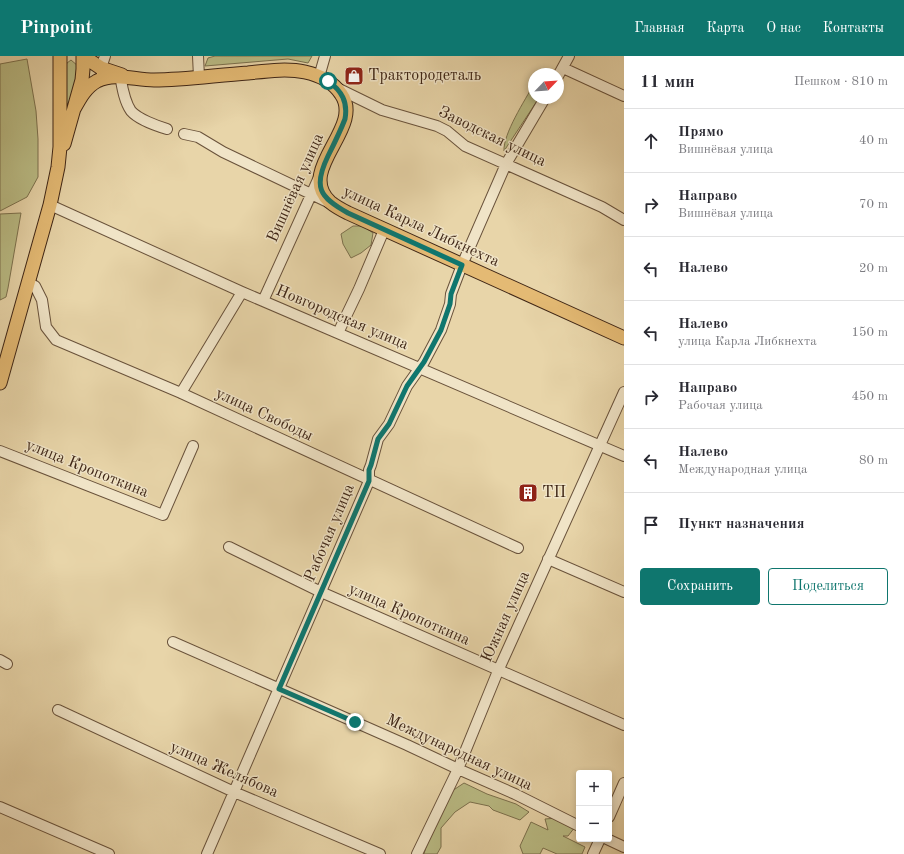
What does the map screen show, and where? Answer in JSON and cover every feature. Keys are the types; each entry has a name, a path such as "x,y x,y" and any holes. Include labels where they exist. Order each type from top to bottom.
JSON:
{"main road":[{"name":"Заводская улица","path":"83,56 103,68 124,76 153,80 283,71 306,72 328,81 337,88"},
{"path":"0,383 50,205 58,167 82,80 83,56"},
{"path":"58,167 60,148 61,57"},
{"path":"74,109 88,88 97,81 103,68"},
{"name":"Вишнёвая улица","path":"320,174 345,119 346,112 344,100 337,88"},
{"path":"320,174 321,189 327,199 335,206"},
{"name":"улица Карла Либкнехта","path":"335,206 384,230 624,338"}],"street":[{"path":"198,56 199,77"},
{"path":"319,77 325,56"},
{"path":"562,68 569,56"},
{"path":"564,74 624,96"},
{"path":"124,76 127,103 132,112 154,125 167,129"},
{"name":"Заводская улица","path":"337,88 382,110 438,126 447,131 465,146 602,207 624,220"},
{"name":"Рабочая улица","path":"207,854 369,481 369,470 378,439 389,424 407,386 420,368 441,330 450,304 451,294 462,265 506,164 541,104"},
{"name":"улица Карла Либкнехта","path":"184,134 198,137 223,152 335,206"},
{"name":"Вишнёвая улица","path":"264,301 320,174"},
{"name":"Новгородская улица","path":"50,205 242,292 624,456"},
{"path":"338,333 359,290 384,230"},
{"name":"улица Свободы","path":"28,283 35,286 42,300 46,327 56,340 181,393 369,481 518,548"},
{"path":"181,393 242,292"},
{"name":"Южная улица","path":"417,854 458,769 498,671 624,392"},
{"name":"улица Кропоткина","path":"0,451 163,515 193,446"},
{"name":"улица Кропоткина","path":"228,547 321,592 624,726"},
{"path":"548,559 624,592"},
{"name":"Международная улица","path":"172,642 407,745 515,794 576,824"},
{"name":"улица Желябова","path":"58,710 234,792 380,854"},
{"path":"612,810 624,782"},
{"path":"0,807 109,854"},
{"path":"612,841 624,847"},
{"path":"593,854 599,842"}],"green space":[{"path":"215,56 312,56 308,63 288,59 205,66 208,58"},
{"path":"27,59 36,111 38,177 27,197 0,211 0,64"},
{"path":"71,60 78,66 66,123 65,67"},
{"path":"528,94 528,104 535,104 504,151 507,136"},
{"path":"21,213 6,297 0,300 0,214"},
{"path":"353,226 363,226 373,233 371,245 361,253 351,258 343,244 341,234"},
{"path":"464,783 487,794 516,804 529,812 520,820 493,810 489,806 470,802 455,812 441,828 441,847 437,854 424,854 427,843 449,793"},
{"path":"557,818 575,827 568,836 563,836 585,847 582,854 557,854 543,848 540,854 523,854 520,846 531,822 548,830 545,819"}],"place":[{"name":"Трактородеталь","path":"354,76"},
{"name":"ТП","path":"528,493"}],"route":[{"path":"328,81 342,94 346,105 346,112 341,129 320,174 321,189 327,199 335,206 348,213 462,265 451,294 450,304 441,330 424,362 407,386 389,424 378,439 369,470 369,481 279,689 355,722"}]}
